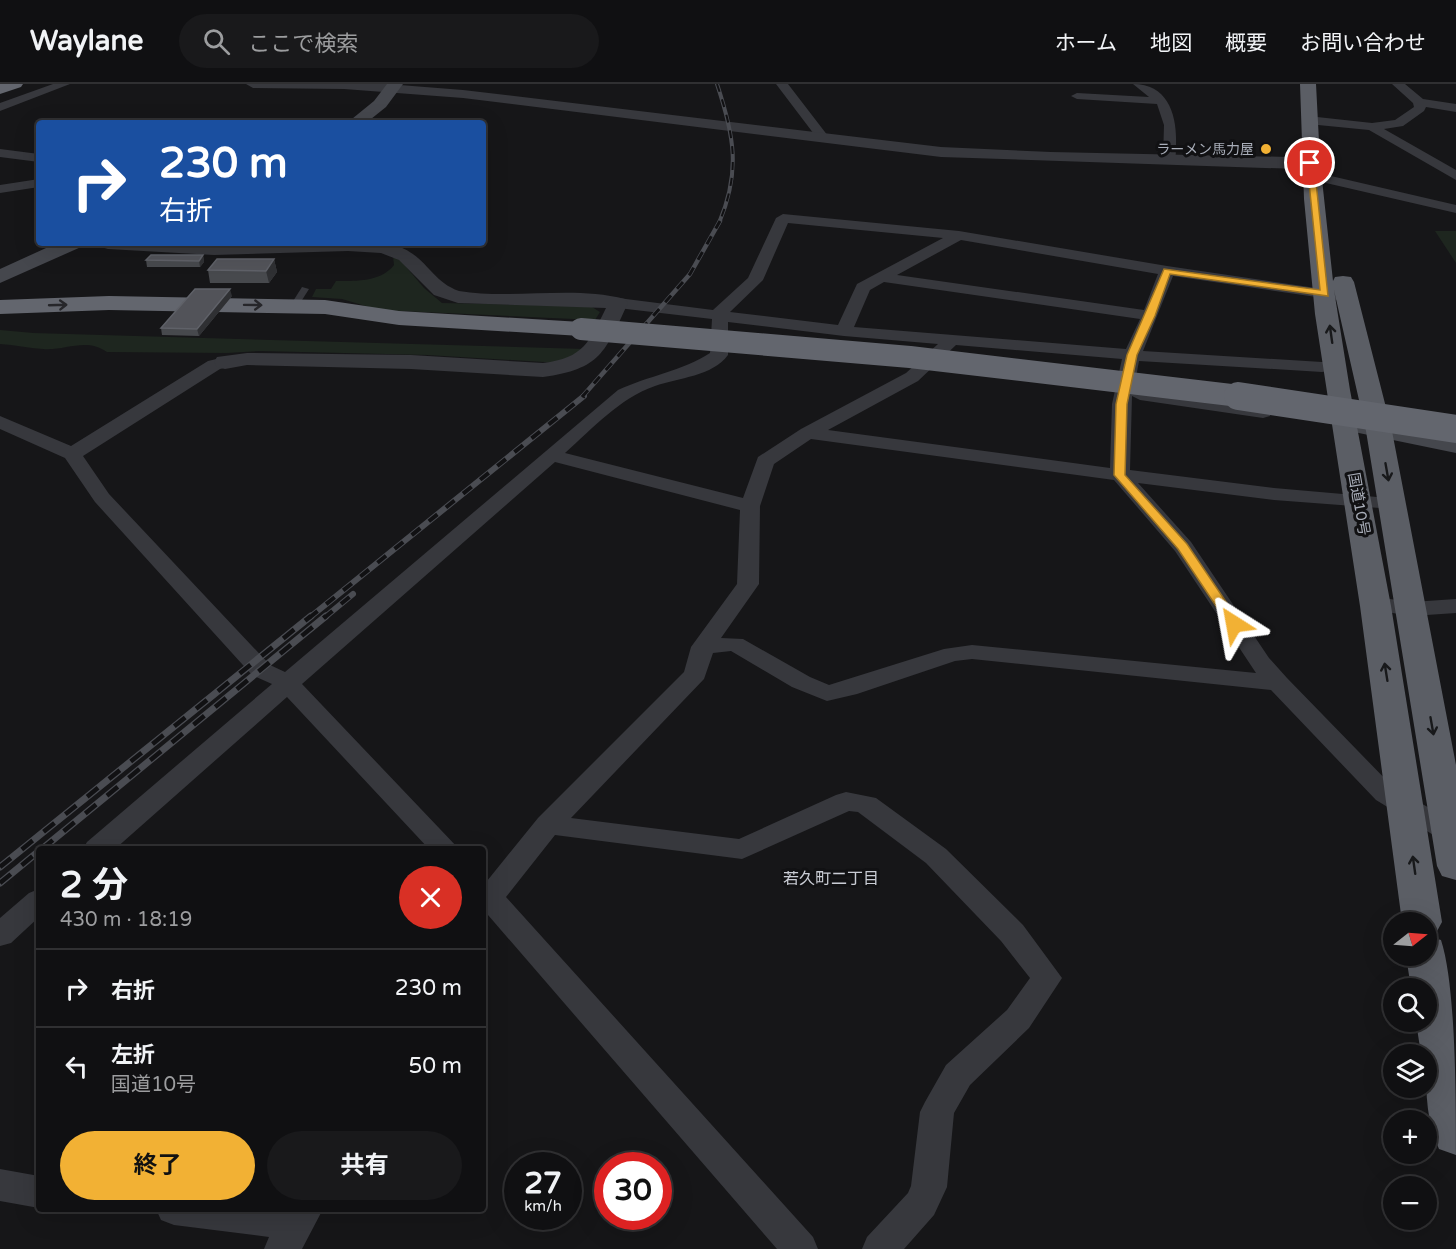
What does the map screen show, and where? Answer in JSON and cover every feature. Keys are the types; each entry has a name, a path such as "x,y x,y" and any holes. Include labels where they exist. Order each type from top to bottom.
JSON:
{"highway":[{"path":"0,89 15,84"},
{"name":"国道10号","path":"1308,84 1316,121 1335,295 1335,365 1359,500 1407,807 1421,912"},
{"name":"国道10号","path":"1316,121 1324,84"},
{"name":"国道10号","path":"1335,295 1377,420 1456,866"},
{"path":"0,307 299,297 326,307 399,318 930,368 1307,415 1456,442"},
{"path":"0,322 581,334 936,358 1288,402 1456,429"},
{"path":"1429,966 1450,1056 1456,1135"}],"main road":[{"path":"359,120 380,104 393,86"},
{"path":"0,277 67,246"},
{"path":"1344,415 1377,420 1456,442"},
{"path":"1377,420 1456,422"}],"street":[{"path":"0,107 64,84"},
{"path":"253,84 393,86 824,139 952,152 1169,160 1322,169 1456,209"},
{"path":"782,84 824,139"},
{"path":"1138,84 1161,101 1172,120 1169,160"},
{"path":"1398,84 1419,102 1456,108"},
{"path":"1077,96 1161,101"},
{"path":"1316,121 1372,127 1399,123 1420,108 1419,102"},
{"path":"1372,127 1456,176"},
{"path":"0,153 36,158"},
{"path":"0,189 36,183"},
{"path":"100,846 287,682 624,394 647,383 700,368 720,355 720,312 755,280 783,218 959,235 1167,271 1335,295"},
{"path":"844,331 863,287 959,235"},
{"path":"136,246 242,246"},
{"path":"343,246 383,248 403,252 414,260 447,295 463,298 540,298 618,303 844,331 1132,355 1322,367 1335,365"},
{"path":"1167,271 1132,355 1121,404 1120,475 1183,547 1260,663 1278,683 1385,794 1450,832"},
{"path":"881,278 1150,316"},
{"path":"72,453 213,365 225,362 247,359 411,362 543,370 564,368 581,363 592,355 618,303"},
{"path":"486,896 548,825 694,674 703,647 748,584 750,506 765,461 808,433 912,377 952,340"},
{"path":"1126,385 1344,415"},
{"path":"0,422 72,453 102,498 261,670 287,682 442,846"},
{"path":"808,433 1274,494 1393,503"},
{"path":"552,455 750,506"},
{"path":"1375,604 1412,609 1456,606"},
{"path":"703,647 735,644 801,682 827,693 848,689 952,654 972,652 1278,683"},
{"path":"548,825 741,849 846,801 866,804 936,856 1012,933 1047,978 1018,1019 958,1075 937,1112 929,1187 921,1204 880,1249"},
{"path":"486,898 800,1249"},
{"path":"0,935 36,903"},
{"path":"193,1212 294,1228"}],"shaded area":[{"path":"1435,231 1456,231 1456,263"},
{"path":"393,256 401,261 424,288 442,303 592,307 600,312 595,320 379,310 342,299 312,297 316,289 331,289 336,281 368,279 382,275 394,265"},
{"path":"0,330 33,333 585,349 560,363 427,355 260,351 107,352 91,345 43,349 0,344"}],"building":[{"path":"151,255 203,255 199,261 146,260"},
{"path":"217,259 274,259 266,271 208,270"},
{"path":"195,289 230,289 197,329 161,328"}],"railway":[{"path":"717,84 728,120 733,153 730,187 719,222"},
{"path":"582,397 690,274 719,222"},
{"path":"309,618 584,396"},
{"path":"324,618 353,594"},
{"path":"0,867 311,616"},
{"path":"46,846 326,616"},
{"path":"0,883 36,853"}],"place":[{"name":"ラーメン馬力屋","path":"1266,149"}],"district":[{"name":"若久町二丁目","path":"831,878"}],"route":[{"path":"1234,624 1183,547 1120,475 1121,404 1132,355 1167,271 1325,294 1310,163"}]}
